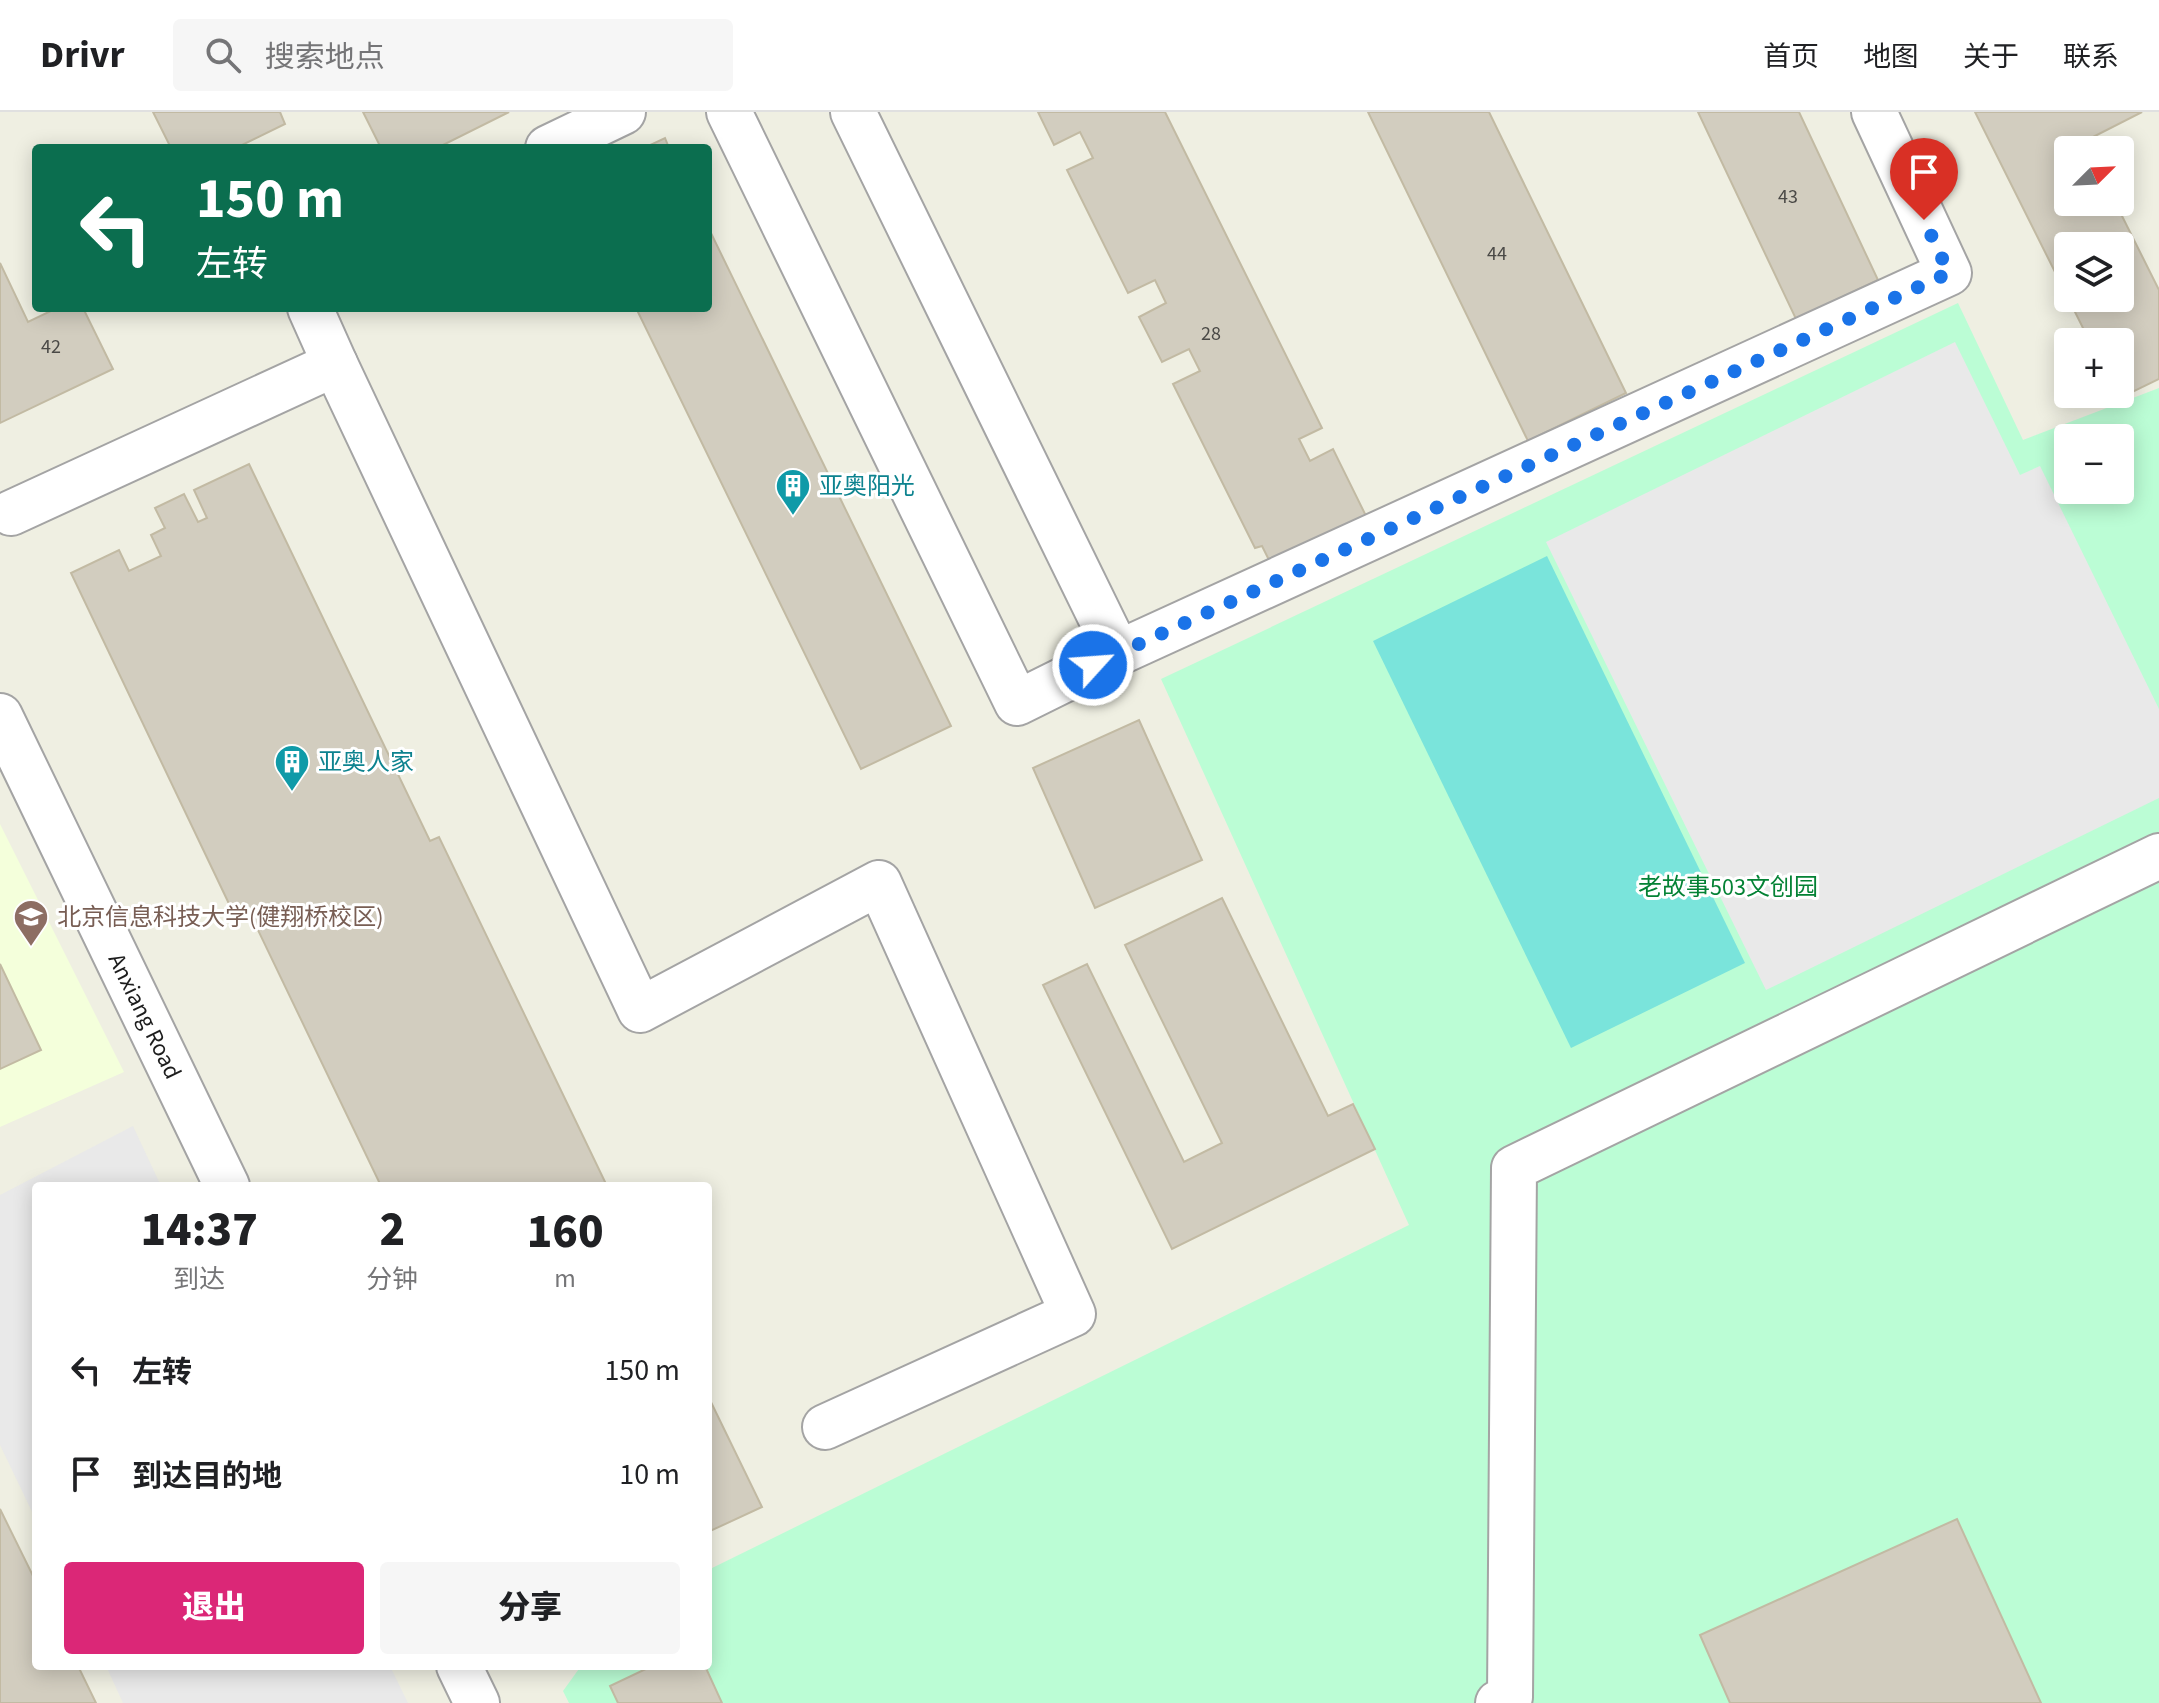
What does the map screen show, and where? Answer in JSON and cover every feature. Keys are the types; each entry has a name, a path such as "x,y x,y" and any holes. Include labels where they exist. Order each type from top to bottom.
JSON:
{"street":[{"path":"556,144 623,112"},
{"path":"729,112 1017,703 1118,653 1949,273 1874,112"},
{"path":"853,112 1118,653"},
{"path":"312,312 640,1010 879,883 1073,1314 825,1427"},
{"path":"11,513 335,364"},
{"name":"Anxiang Road","path":"0,716 225,1182"},
{"path":"1498,1703 1510,1697 1514,1168 2159,856"},
{"path":"461,1670 477,1703"}],"shaded area":[{"path":"1955,342 2020,475 2040,466 2054,495 2054,504 2059,504 2159,709 2159,798 1766,990 1546,542"},
{"path":"1547,556 1745,963 1571,1048 1373,641"},
{"name":"北京信息科技大学(健翔桥校区)","path":"0,824 124,1072 0,1127"},
{"path":"133,1126 159,1182 32,1182 32,1512 0,1445 0,1195"},
{"path":"108,1670 392,1670 408,1703 123,1703"}],"green space":[{"name":"老故事503文创园","path":"1958,303 2023,440 2054,428 2054,504 2134,504 2134,424 2065,424 2107,408 2134,408 2134,398 2159,388 2159,1703 569,1703 563,1691 578,1670 712,1670 712,1568 1409,1225 1161,679"}],"building":[{"path":"153,112 280,112 285,124 244,144 169,144"},
{"path":"363,112 509,112 445,144 379,144"},
{"path":"1038,112 1165,112 1322,428 1299,439 1310,461 1333,449 1368,520 1273,568 1262,546 1255,548 1173,384 1200,371 1189,349 1162,362 1139,317 1166,303 1155,280 1128,293 1067,170 1093,158 1080,132 1054,145"},
{"path":"1368,112 1489,112 1626,393 1528,441"},
{"path":"1698,112 1799,112 1878,280 1796,319"},
{"path":"1975,112 2142,112 2095,136 2054,136 2054,216 2122,216 2130,232 2054,232 2054,270"},
{"path":"665,138 667,144 652,144"},
{"name":"亚奥阳光","path":"712,235 951,726 861,769 638,312 712,312"},
{"path":"2134,240 2159,290 2159,379 2134,391 2134,328 2083,328 2075,312 2134,312"},
{"path":"0,263 28,322 49,312 85,312 113,369 0,423"},
{"name":"亚奥人家","path":"249,464 430,841 439,837 605,1182 379,1182 245,903 232,910 71,573 119,550 129,571 161,556 151,535 165,528 155,508 184,494 198,522 207,518 194,490"},
{"path":"1139,720 1202,860 1095,908 1033,768"},
{"path":"1222,898 1328,1116 1353,1104 1375,1149 1172,1249 1043,985 1087,964 1184,1162 1222,1143 1125,945"},
{"path":"0,964 41,1050 0,1069"},
{"path":"712,1404 762,1507 712,1530"},
{"path":"0,1509 32,1574 32,1670 80,1670 96,1703 0,1703"},
{"path":"1957,1519 2041,1703 1730,1703 1700,1635"},
{"path":"644,1670 707,1670 722,1703 618,1703 610,1686"}],"place":[{"name":"亚奥阳光","path":"793,517"},
{"name":"亚奥人家","path":"292,793"},
{"name":"北京信息科技大学(健翔桥校区)","path":"31,948"}],"route":[{"path":"1093,665 1949,273 1924,220"}]}
